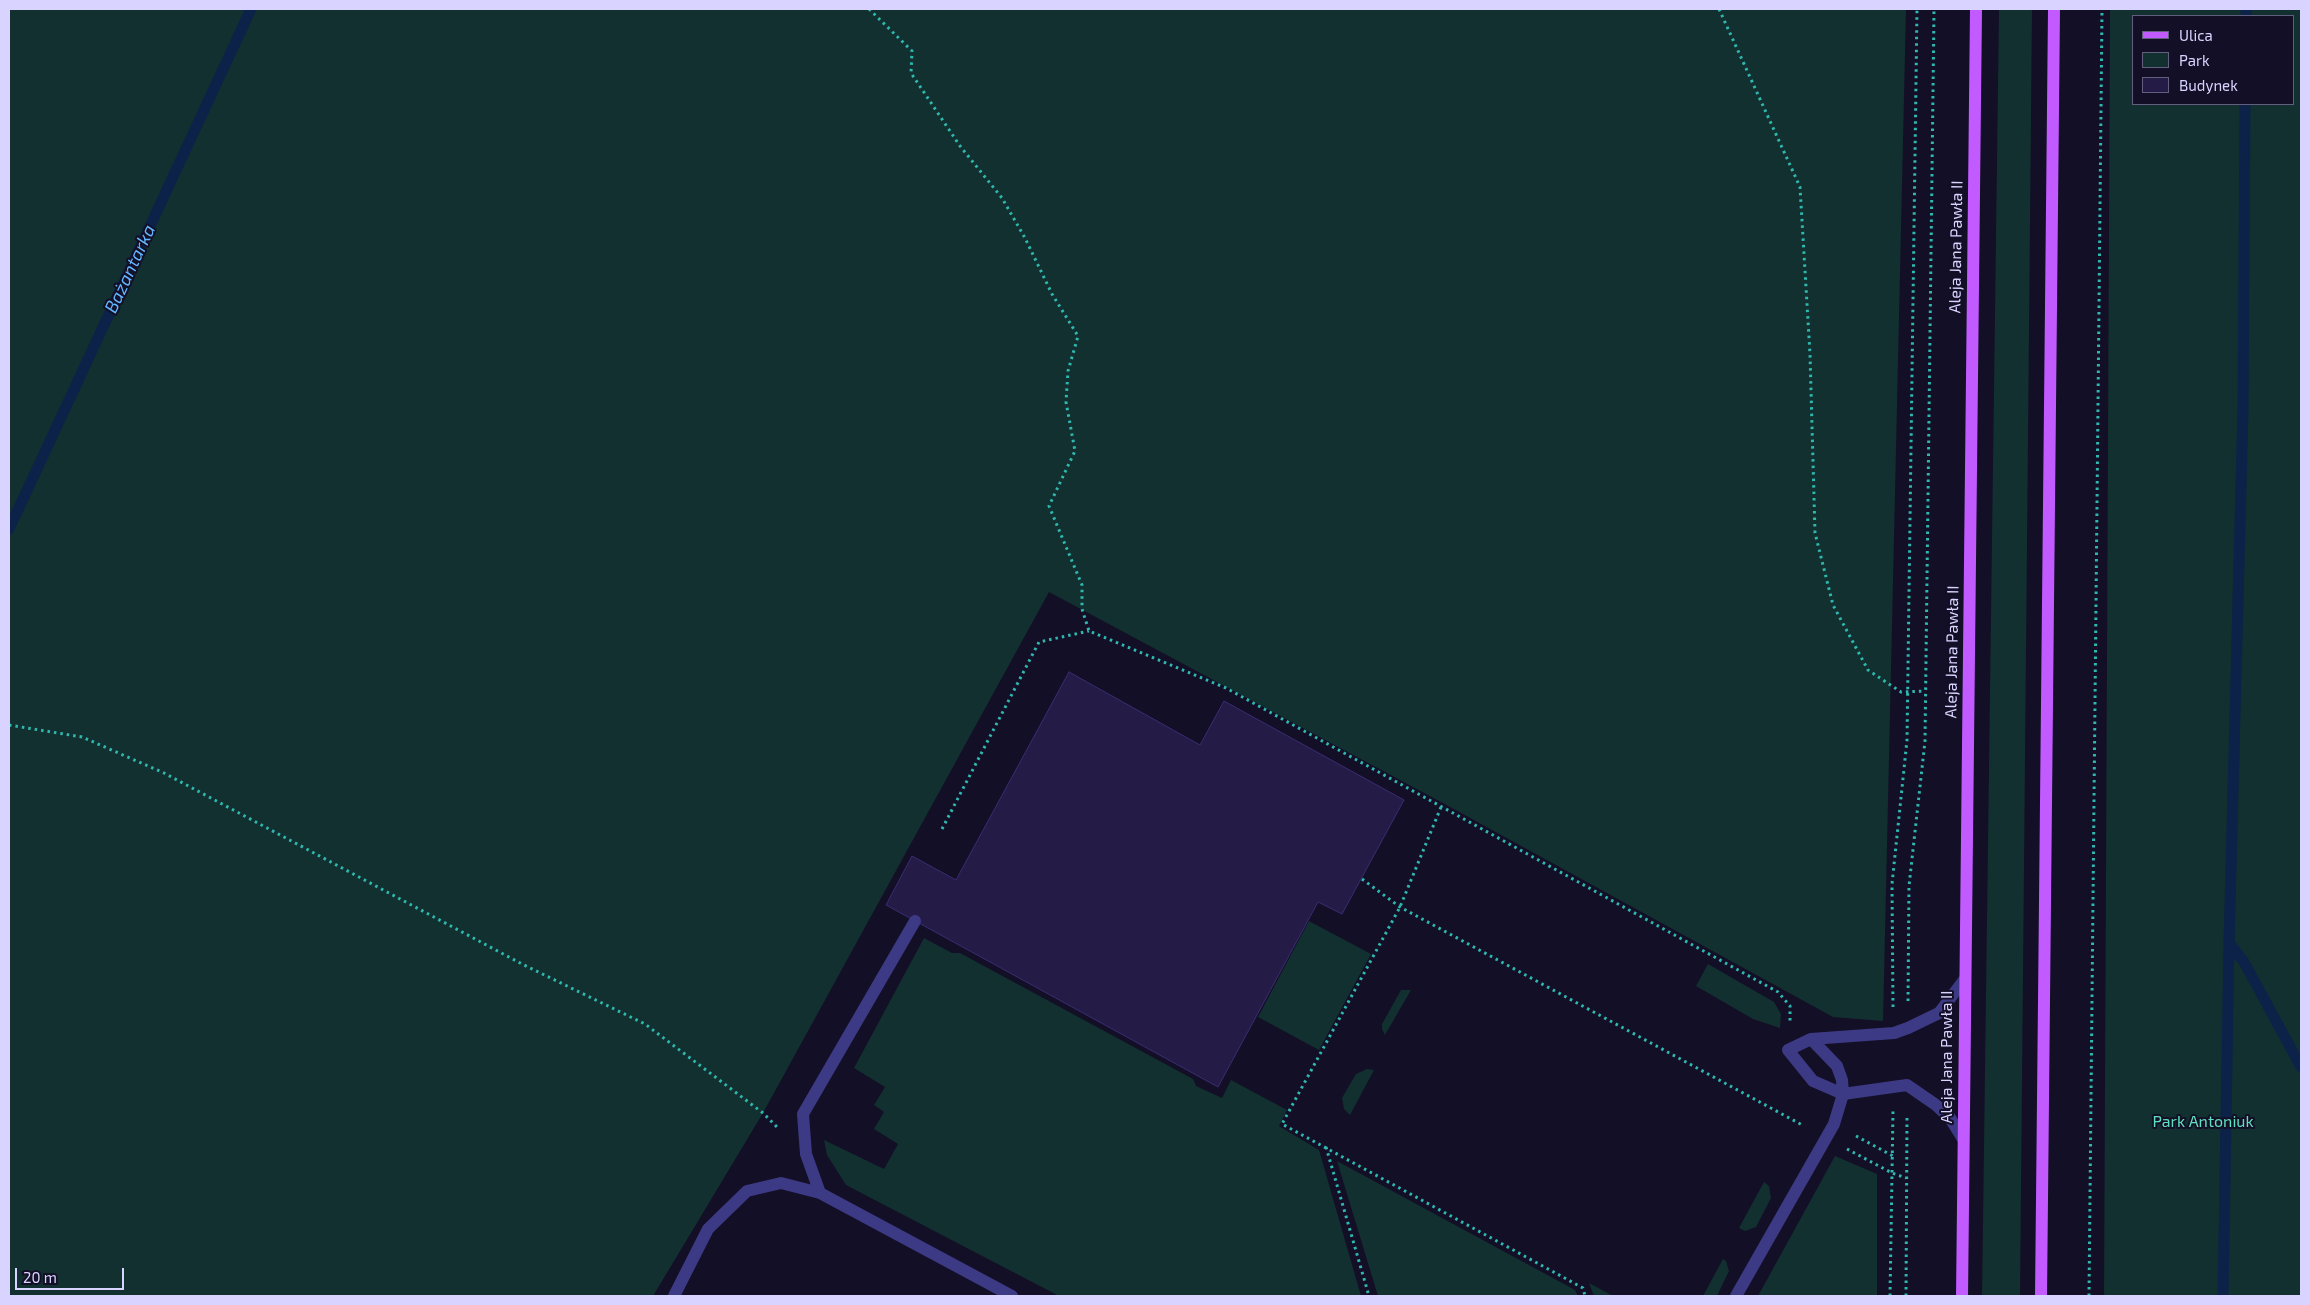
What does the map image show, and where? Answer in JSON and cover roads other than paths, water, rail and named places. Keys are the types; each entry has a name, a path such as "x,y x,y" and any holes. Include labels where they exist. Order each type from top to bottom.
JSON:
{"main road":[{"name":"Aleja Jana Pawła II","path":"1962,1296 1976,9"},
{"path":"2041,1296 2054,9"}],"lane":[{"path":"820,1193 806,1154 803,1114 915,921"},
{"path":"1963,1139 1950,1118 1936,1105 1907,1085 1843,1094 1813,1081 1788,1050 1811,1039 1894,1033 1908,1028 1939,1013 1964,980"},
{"path":"1736,1296 1827,1138 1834,1124 1843,1094 1842,1080 1837,1066 1811,1039"},
{"path":"674,1296 708,1228 747,1191 781,1183 820,1193 1012,1296"}],"waterway":[{"name":"Bażantarka","path":"9,529 251,9"},
{"path":"2246,9 2246,15"},
{"path":"2223,1296 2229,943 2243,409 2245,105"},
{"path":"2229,943 2244,962 2301,1067"}],"park label":[{"name":"Park Antoniuk","path":"2203,1122"}]}
